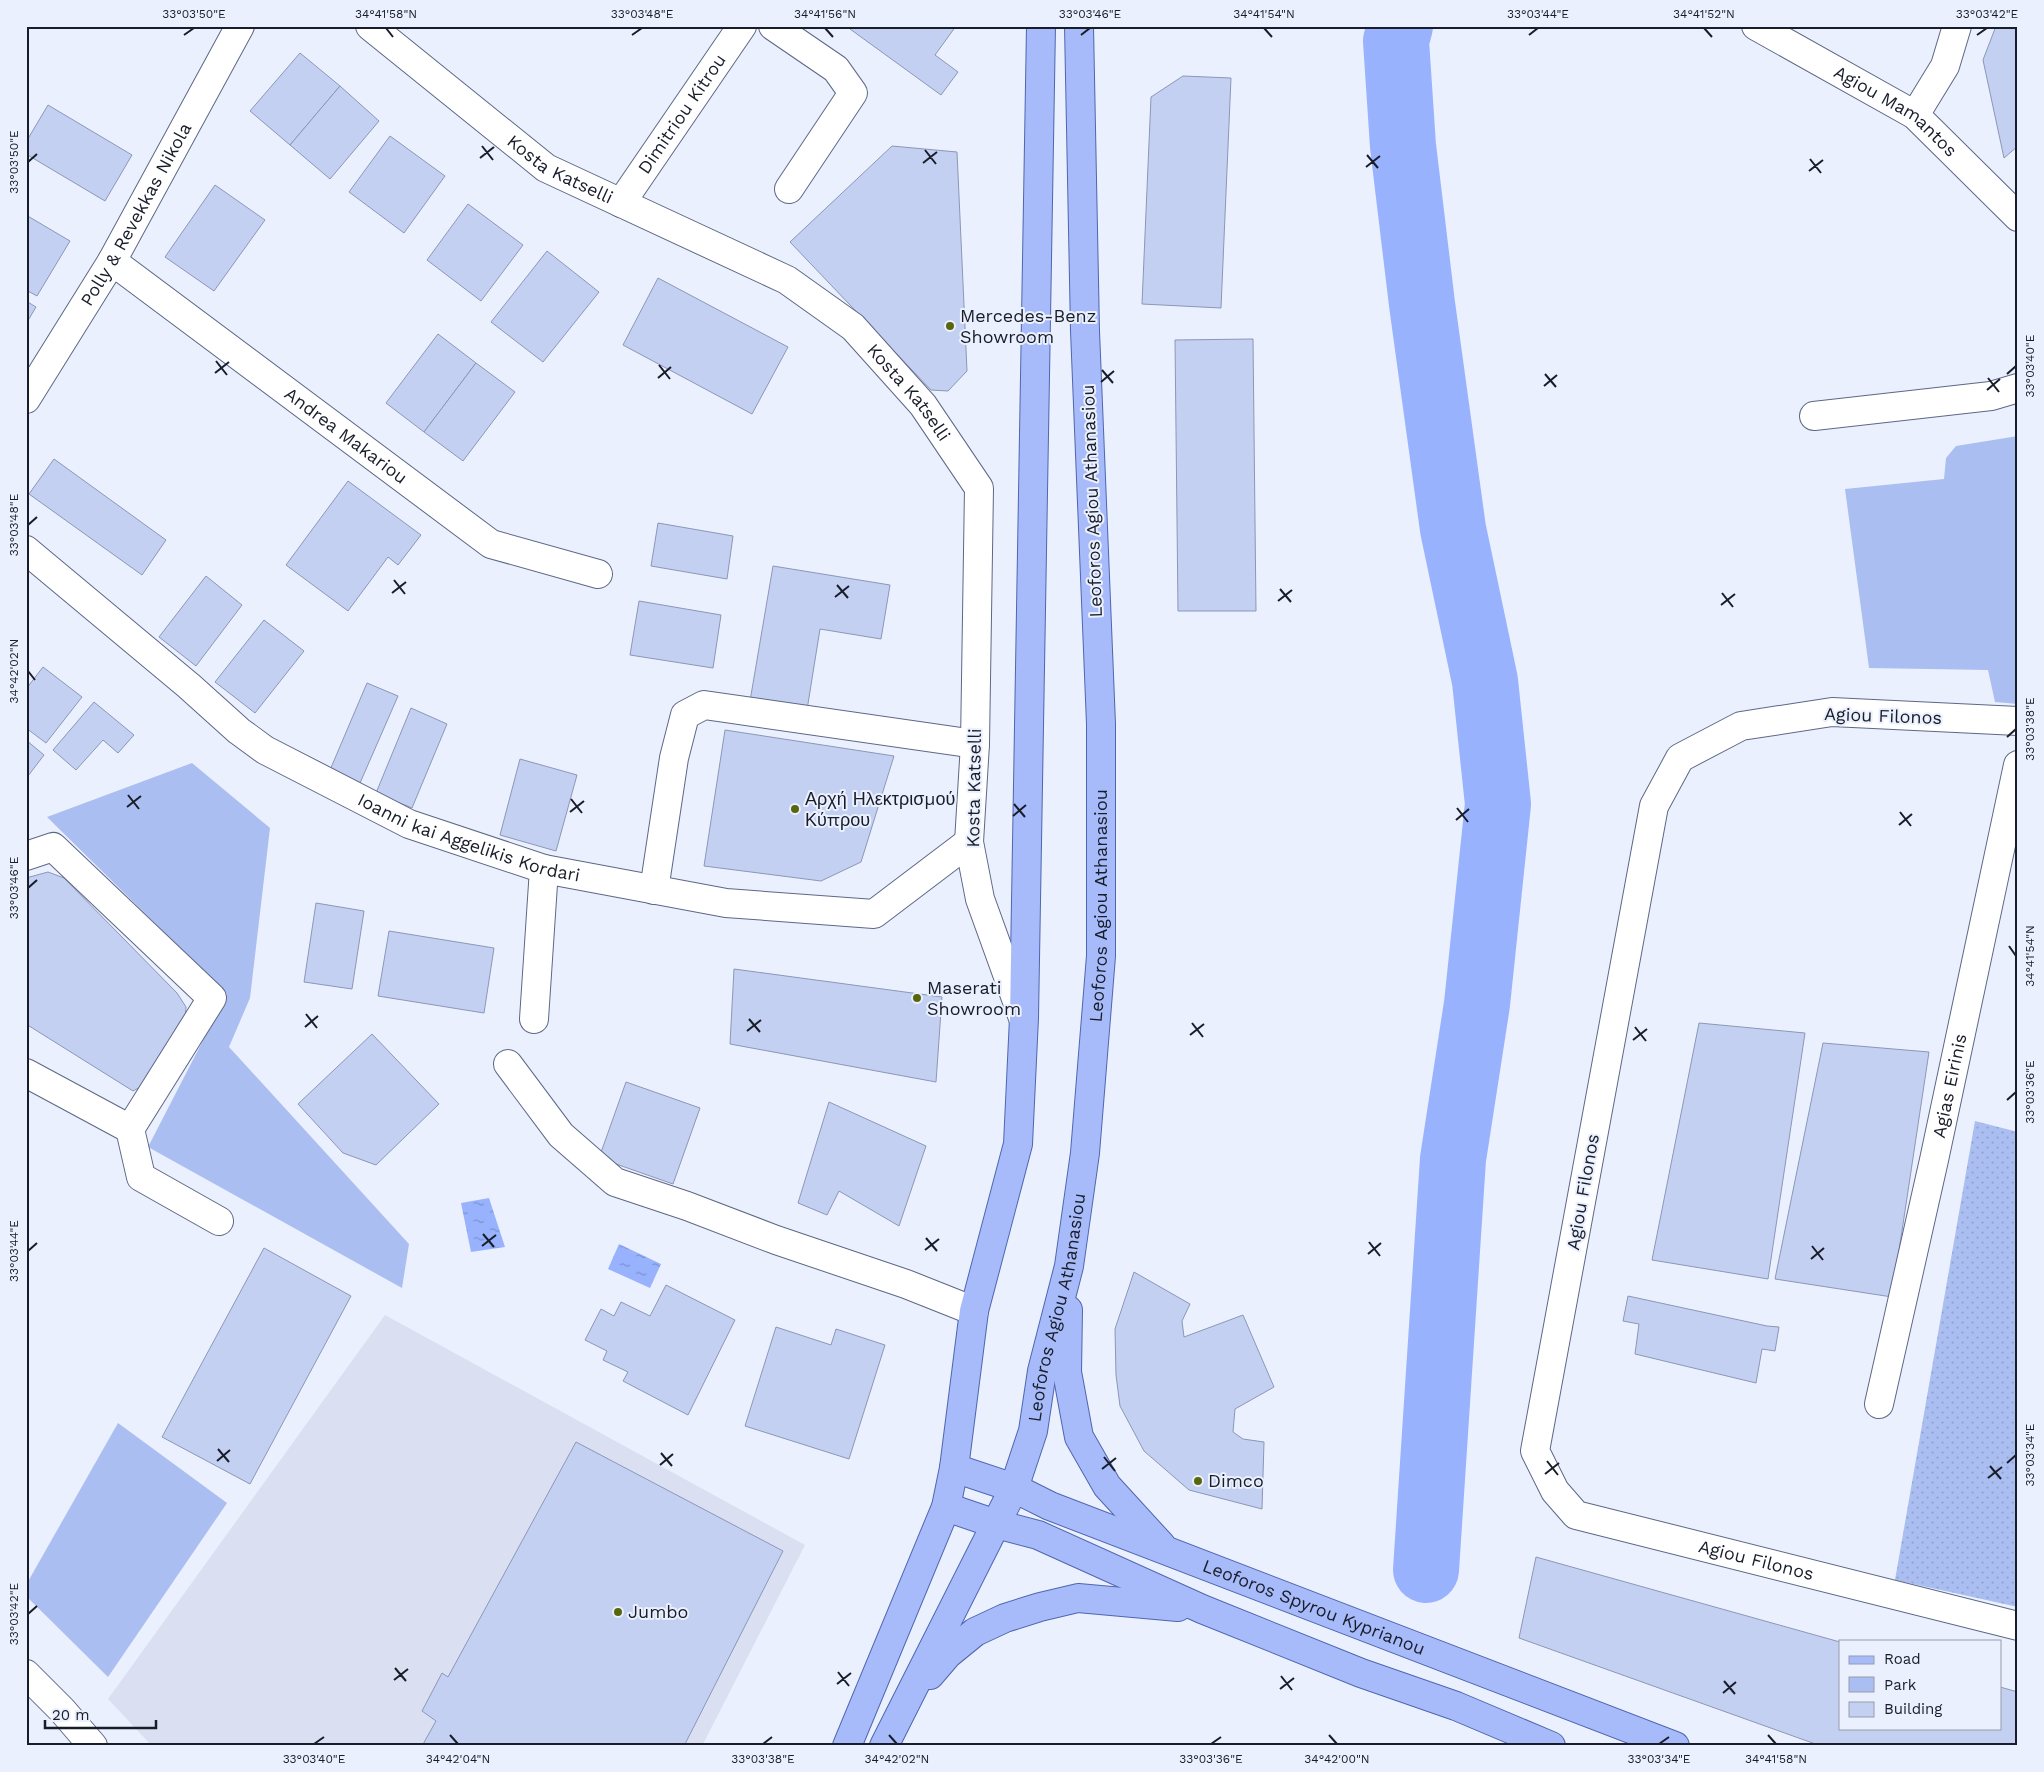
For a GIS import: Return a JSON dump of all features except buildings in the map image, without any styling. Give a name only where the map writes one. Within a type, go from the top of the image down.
[{"type":"main road","points":[[847,1746],[946,1507],[954,1468],[974,1311],[1018,1144],[1024,1018],[1042,26]]},
{"type":"main road","name":"Leoforos Agiou Athanasiou","points":[[884,1746],[1014,1488],[1033,1431],[1042,1371],[1069,1266],[1084,1153],[1101,956],[1101,724],[1085,330],[1080,26]]},
{"type":"main road","points":[[1069,1266],[1067,1372],[1079,1437],[1107,1486],[1164,1549]]},
{"type":"main road","name":"Leoforos Spyrou Kyprianou","points":[[954,1468],[1014,1488],[1050,1506],[1675,1746]]},
{"type":"main road","points":[[946,1507],[996,1524],[1038,1535],[1202,1609],[1361,1673],[1456,1706],[1551,1746]]},
{"type":"main road","points":[[905,1705],[948,1654],[975,1632],[1012,1616],[1078,1598],[1202,1609]]},
{"type":"street","name":"Polly & Revekkas Nikola","points":[[26,399],[112,261],[240,26]]},
{"type":"street","name":"Kosta Katselli","points":[[370,26],[546,168],[645,216],[787,280],[853,327],[923,405],[979,488],[975,744],[969,842],[980,899],[1024,1018]]},
{"type":"street","name":"Dimitriou Kitrou","points":[[621,203],[742,26]]},
{"type":"street","points":[[773,26],[836,69],[853,93],[789,189]]},
{"type":"street","name":"Agiou Mamantos","points":[[1756,26],[1915,115],[2018,217]]},
{"type":"street","points":[[1915,115],[1944,66],[1958,26]]},
{"type":"street","name":"Andrea Makariou","points":[[112,261],[491,544],[598,574]]},
{"type":"street","points":[[1814,416],[1991,396],[2018,388]]},
{"type":"street","name":"Ioanni kai Aggelikis Kordari","points":[[26,550],[189,686],[239,732],[266,750],[409,824],[544,869],[726,903],[874,914],[969,842]]},
{"type":"street","points":[[654,890],[674,758],[685,715],[704,705],[975,744]]},
{"type":"street","name":"Agiou Filonos","points":[[2018,721],[1832,712],[1741,726],[1680,758],[1654,806],[1536,1451],[1555,1491],[1576,1515],[2018,1626]]},
{"type":"street","name":"Agias Eirinis","points":[[1878,1404],[1934,1160],[2018,765]]},
{"type":"street","points":[[26,856],[53,847],[212,998],[130,1129],[142,1177],[219,1221]]},
{"type":"street","points":[[534,1019],[544,869]]},
{"type":"street","points":[[508,1064],[561,1135],[614,1182],[906,1284],[974,1311]]},
{"type":"street","points":[[26,1073],[130,1129]]},
{"type":"street","points":[[26,1674],[62,1710],[93,1746]]},
{"type":"shaded area","points":[[385,1315],[805,1545],[702,1746],[152,1746],[108,1699]]},
{"type":"green space","points":[[2018,436],[2018,704],[1995,702],[1988,670],[1869,668],[1845,489],[1944,479],[1946,458],[1956,446]]},
{"type":"green space","points":[[192,763],[270,828],[250,998],[229,1047],[409,1244],[402,1288],[148,1147],[227,994],[47,817]]},
{"type":"green space","points":[[1975,1121],[2018,1132],[2018,1607],[1895,1580]]},
{"type":"green space","points":[[118,1423],[227,1503],[108,1677],[26,1596],[26,1585]]},
{"type":"water","points":[[489,1198],[505,1247],[471,1252],[461,1203]]},
{"type":"water","points":[[619,1244],[661,1264],[650,1288],[608,1269]]},
{"type":"waterway","points":[[1400,26],[1396,41],[1403,146],[1422,304],[1453,529],[1485,681],[1498,804],[1477,1004],[1453,1159],[1426,1570]]},
{"type":"place","name":"Mercedes-Benz Showroom","points":[[950,326]]},
{"type":"place","name":"Αρχή Ηλεκτρισμού Κύπρου","points":[[795,809]]},
{"type":"place","name":"Maserati Showroom","points":[[917,998]]},
{"type":"place","name":"Dimco","points":[[1198,1481]]},
{"type":"place","name":"Jumbo","points":[[618,1612]]}]
